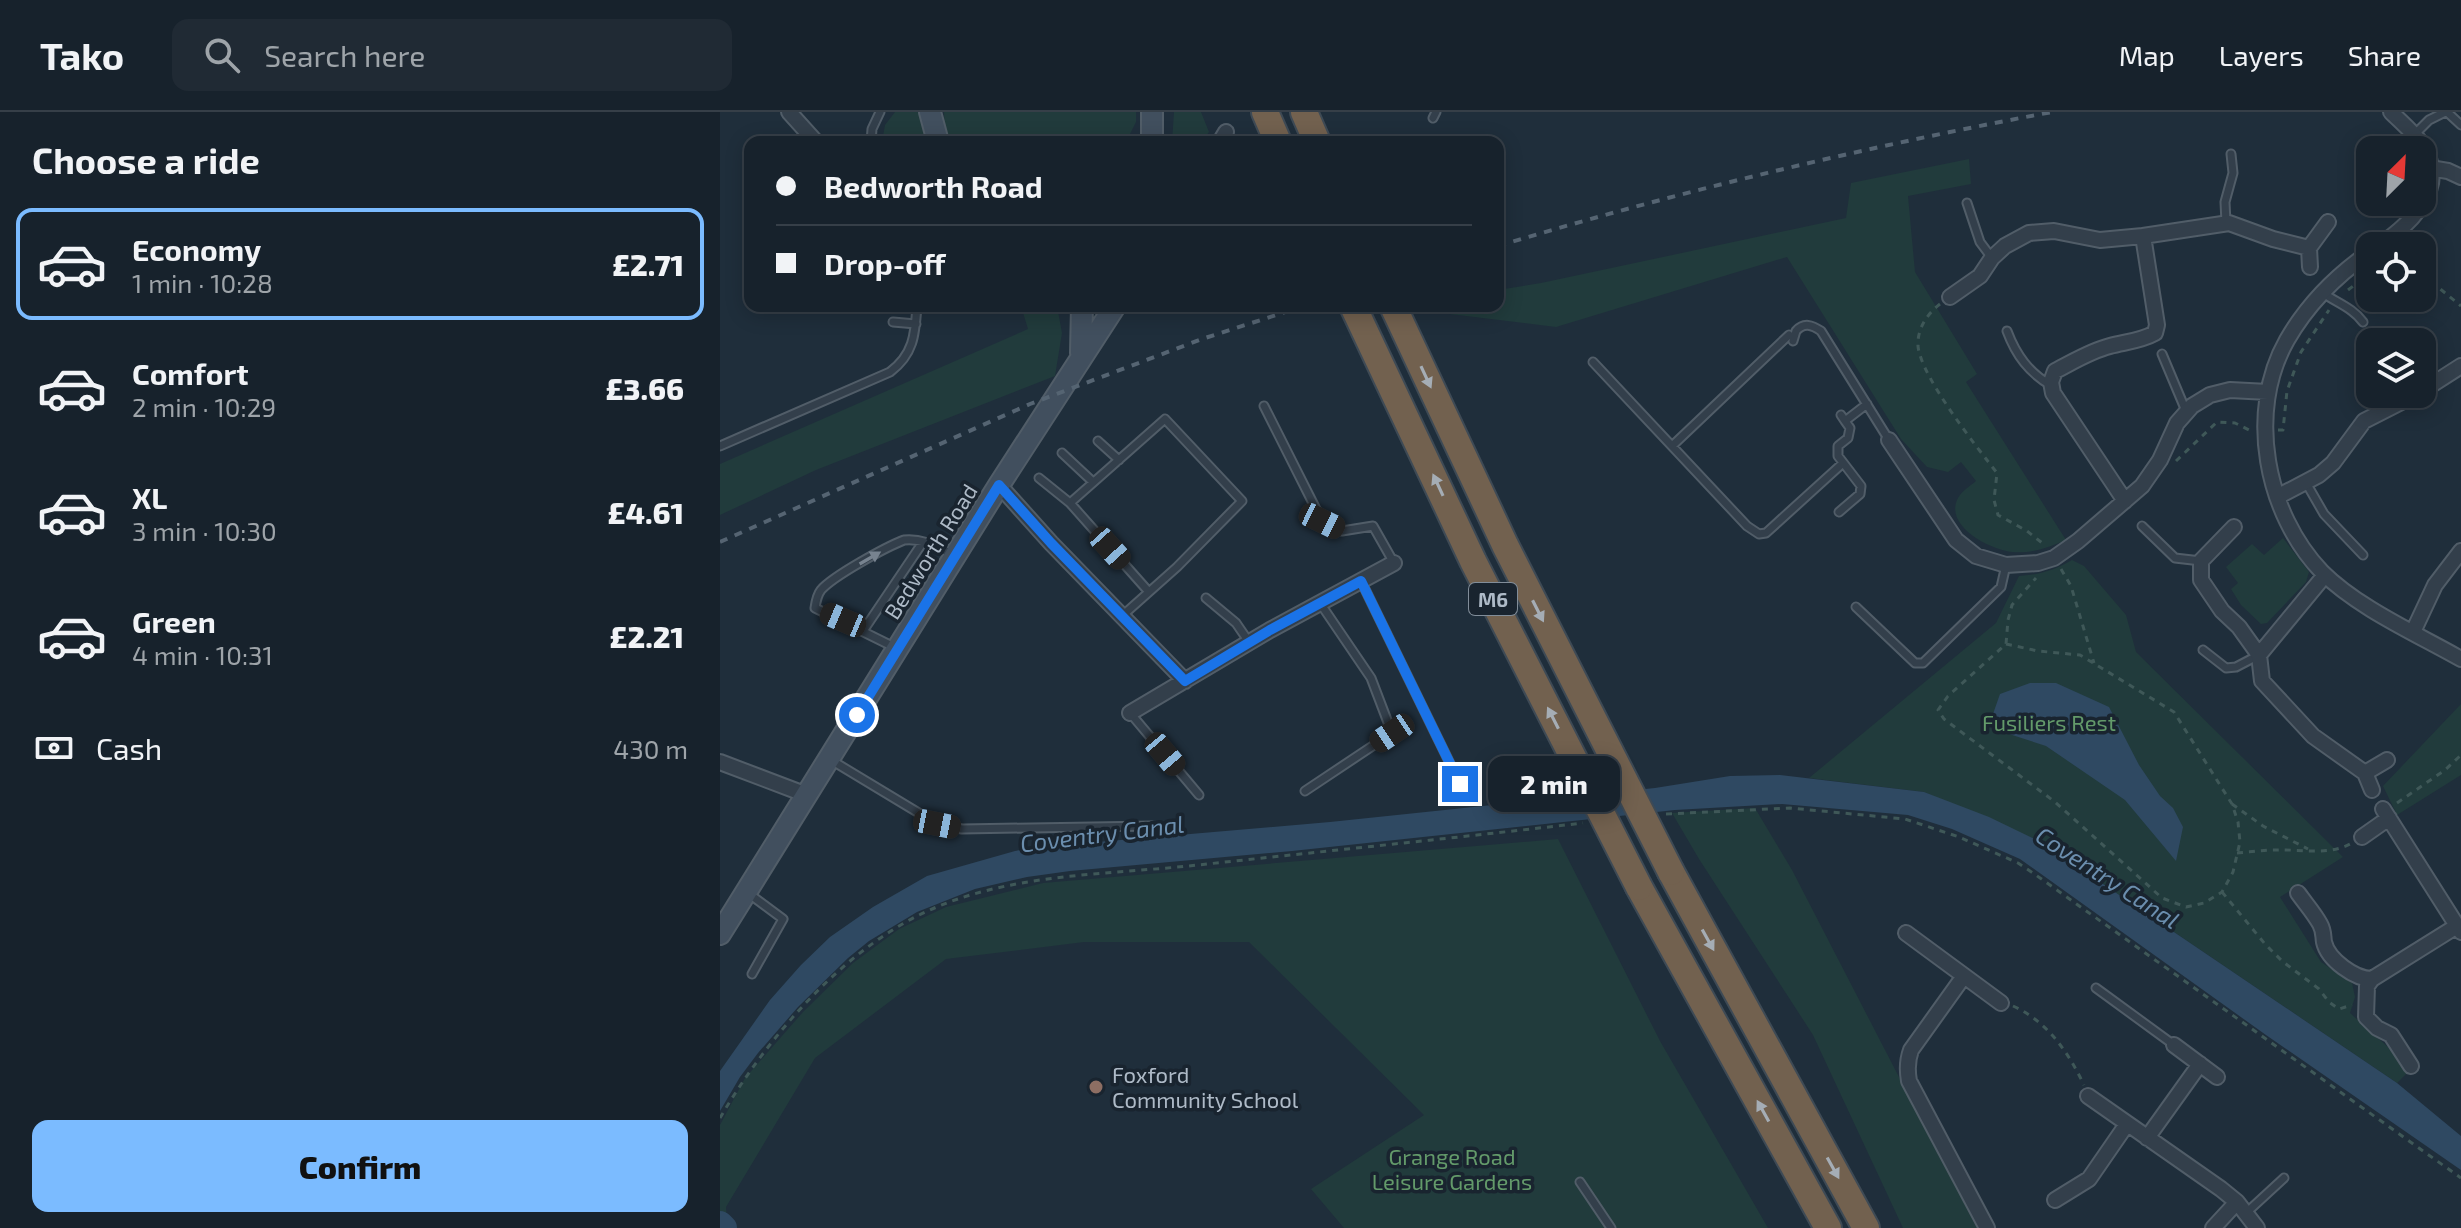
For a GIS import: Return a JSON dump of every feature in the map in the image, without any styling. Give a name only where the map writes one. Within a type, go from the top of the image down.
[{"type":"highway","points":[[1265,112],[1275,136]]},
{"type":"highway","points":[[1304,112],[1314,136]]},
{"type":"highway","name":"M6","points":[[1356,312],[1473,561],[1639,887],[1828,1228]]},
{"type":"highway","name":"M6","points":[[1396,312],[1505,545],[1671,872],[1866,1228]]},
{"type":"main road","points":[[930,112],[936,136]]},
{"type":"main road","points":[[1145,136],[1152,115]]},
{"type":"main road","points":[[1152,115],[1152,136]]},
{"type":"main road","points":[[1081,356],[1082,312]]},
{"type":"main road","name":"Bedworth Road","points":[[720,934],[999,485],[1111,312]]},
{"type":"street","points":[[789,112],[811,136]]},
{"type":"street","points":[[2391,112],[2414,135]]},
{"type":"street","points":[[2436,169],[2461,177]]},
{"type":"street","points":[[2399,232],[2415,216]]},
{"type":"street","points":[[2310,267],[2309,248],[2328,222]]},
{"type":"street","points":[[1950,297],[1980,276],[2005,246],[2029,233],[2054,231],[2100,240],[2226,223],[2309,248]]},
{"type":"street","points":[[2125,501],[2053,393],[2052,386],[2055,371],[2088,354],[2155,333],[2157,325],[2143,236]]},
{"type":"street","points":[[2356,262],[2323,293],[2286,342],[2268,392],[2266,430],[2269,465],[2277,497],[2287,522],[2325,575],[2372,609],[2461,659]]},
{"type":"street","points":[[2436,381],[2461,366]]},
{"type":"street","points":[[1889,440],[1956,540],[1976,556],[2006,565],[2038,563],[2054,558],[2078,541],[2142,486],[2160,460],[2177,423],[2210,395],[2230,390],[2268,392]]},
{"type":"street","points":[[2277,497],[2319,475],[2333,463],[2364,421],[2388,408]]},
{"type":"street","points":[[999,485],[1185,681]]},
{"type":"street","points":[[2234,527],[2201,561],[2201,580],[2259,655],[2262,681],[2313,736],[2365,773],[2372,790]]},
{"type":"street","points":[[2413,632],[2435,585],[2461,551]]},
{"type":"street","points":[[1130,713],[1249,642],[1394,563]]},
{"type":"street","points":[[2259,655],[2325,575]]},
{"type":"street","points":[[2365,773],[2387,760]]},
{"type":"street","points":[[720,762],[807,795]]},
{"type":"street","points":[[2362,837],[2386,814],[2459,929],[2372,979],[2367,986],[2366,1017],[2377,1028],[2391,1035],[2411,1066]]},
{"type":"street","points":[[2298,893],[2322,926],[2324,944],[2332,955],[2357,977],[2372,979]]},
{"type":"street","points":[[1906,933],[2001,1003]]},
{"type":"street","points":[[1964,976],[1911,1050],[1907,1073],[1987,1228]]},
{"type":"street","points":[[2174,1045],[2217,1077]]},
{"type":"street","points":[[2147,1138],[2200,1064]]},
{"type":"street","points":[[2088,1096],[2241,1208],[2257,1228]]},
{"type":"street","points":[[2055,1200],[2089,1179],[2127,1124]]},
{"type":"street","points":[[2213,1228],[2241,1208]]},
{"type":"lane","points":[[871,136],[880,112]]},
{"type":"lane","points":[[2414,135],[2429,120],[2446,112],[2461,125]]},
{"type":"lane","points":[[2226,223],[2225,202],[2233,173],[2231,154]]},
{"type":"lane","points":[[1967,203],[1980,242],[1992,258]]},
{"type":"lane","points":[[2323,293],[2355,311],[2363,322]]},
{"type":"lane","points":[[720,446],[890,372],[902,363],[911,350],[917,312]]},
{"type":"lane","points":[[893,322],[916,324]]},
{"type":"lane","points":[[1672,446],[1804,325],[1821,331],[1889,440]]},
{"type":"lane","points":[[2007,331],[2013,348],[2030,371],[2052,386]]},
{"type":"lane","points":[[2162,354],[2187,413]]},
{"type":"lane","points":[[1593,362],[1747,526],[1759,534],[1766,533],[1843,463]]},
{"type":"lane","points":[[1839,512],[1860,494],[1861,486],[1838,456],[1838,446],[1848,438],[1850,428],[1843,418],[1867,404]]},
{"type":"lane","points":[[1264,406],[1322,521],[1342,531],[1373,526],[1394,563]]},
{"type":"lane","points":[[1070,503],[1165,419],[1242,501],[1177,567],[1122,616]]},
{"type":"lane","points":[[1098,441],[1119,460]]},
{"type":"lane","points":[[1062,453],[1093,482]]},
{"type":"lane","points":[[1039,478],[1070,503],[1149,592]]},
{"type":"lane","points":[[2305,481],[2324,514],[2363,555]]},
{"type":"lane","points":[[2142,526],[2175,558],[2201,561]]},
{"type":"lane","points":[[898,649],[815,608],[821,590],[896,543],[914,539],[955,556]]},
{"type":"lane","points":[[863,631],[923,542]]},
{"type":"lane","points":[[1856,607],[1915,663],[1923,663],[2001,587],[2006,565]]},
{"type":"lane","points":[[1361,581],[1460,784]]},
{"type":"lane","points":[[1206,598],[1236,623],[1249,642]]},
{"type":"lane","points":[[1305,791],[1392,733],[1371,678],[1320,603]]},
{"type":"lane","points":[[2203,650],[2226,668],[2236,667],[2259,655]]},
{"type":"lane","points":[[1130,713],[1199,795]]},
{"type":"lane","points":[[829,759],[937,824],[962,829],[1152,826]]},
{"type":"lane","points":[[746,892],[783,919],[752,974]]},
{"type":"lane","points":[[2096,988],[2174,1045]]},
{"type":"lane","points":[[2241,1208],[2284,1178]]},
{"type":"lane","points":[[1580,1182],[1611,1228]]},
{"type":"path","points":[[2436,285],[2461,306]]},
{"type":"path","points":[[1950,297],[1931,310],[1922,324],[1918,346],[1927,375],[1997,473],[1994,500],[1998,515],[2043,542],[2071,586],[2094,664]]},
{"type":"path","points":[[2006,644],[2080,655],[2174,712],[2232,804],[2238,822],[2240,842],[2233,872],[2222,892],[2204,903],[2186,907],[2162,898],[2055,802],[1944,719],[1938,710],[1948,696],[2006,644],[2012,605],[2039,576],[2038,563]]},
{"type":"path","points":[[2386,814],[2461,755]]},
{"type":"path","points":[[2232,804],[2263,826],[2309,850]]},
{"type":"path","points":[[1657,815],[1790,808],[1889,817],[1929,826],[1990,850],[2033,873],[2461,1178]]},
{"type":"path","points":[[720,1118],[764,1051],[801,1008],[851,960],[899,926],[979,892],[1041,879],[1594,822]]},
{"type":"path","points":[[2237,853],[2328,850],[2345,847],[2362,837]]},
{"type":"path","points":[[2222,892],[2265,944],[2319,989],[2329,1002],[2339,1009],[2366,997]]},
{"type":"path","points":[[2001,1003],[2025,1012],[2053,1035],[2067,1053],[2088,1096]]},
{"type":"green space","points":[[895,112],[922,112],[927,136],[883,136],[885,125]]},
{"type":"green space","points":[[944,112],[1136,112],[1136,122],[1129,136],[945,136]]},
{"type":"green space","points":[[1174,112],[1201,112],[1209,132],[1206,136],[1172,136]]},
{"type":"green space","points":[[1969,159],[1971,184],[1908,196],[1915,272],[1977,374],[1966,382],[2066,540],[2026,552],[2003,550],[1982,541],[1963,527],[1955,508],[1958,498],[1976,481],[1961,462],[1948,472],[1927,467],[1901,439],[1787,257],[1556,327],[1433,312],[1504,312],[1504,289],[1846,218],[1851,183]]},
{"type":"green space","points":[[1023,312],[1058,312],[1062,333],[1055,376],[816,470],[720,515],[720,464],[1028,329]]},
{"type":"green space","points":[[2283,538],[2309,572],[2306,582],[2267,623],[2261,624],[2241,605],[2231,589],[2238,583],[2226,567],[2252,544],[2264,555]]},
{"type":"green space","name":"Fusiliers Rest","points":[[2072,560],[2084,566],[2126,615],[2136,652],[2343,857],[2280,897],[2321,962],[2352,983],[2355,997],[2350,1013],[2389,1048],[2408,1072],[2397,1083],[2041,842],[1924,792],[1809,778],[1996,623],[2019,576],[2047,571]]},
{"type":"green space","points":[[2461,704],[2461,775],[2397,815],[2383,786]]},
{"type":"green space","points":[[1755,808],[1792,870],[1977,1228],[1903,1228],[1813,1035],[1672,813]]},
{"type":"green space","name":"Grange Road Leisure Gardens","points":[[1558,839],[1660,1041],[1768,1228],[1344,1228],[1311,1189],[1424,1115],[1249,942],[1084,942],[946,959],[815,1058],[726,1207],[727,1223],[733,1228],[720,1228],[720,1125],[745,1078],[803,1012],[853,963],[899,929],[946,907],[1043,883]]},
{"type":"water","points":[[2030,683],[2056,683],[2109,707],[2139,765],[2160,796],[2173,808],[2183,827],[2176,861],[2125,800],[2046,746],[2009,734],[1998,725],[1993,714],[2000,694]]},
{"type":"water","points":[[1780,775],[1924,792],[1989,817],[2041,842],[2397,1083],[2461,1136],[2461,1170],[2020,859],[1952,829],[1908,815],[1782,804],[1675,810],[1070,871],[975,889],[917,912],[869,941],[848,958],[798,1007],[758,1053],[720,1111],[720,1071],[770,1000],[830,937],[873,907],[927,876],[1039,847],[1330,822],[1655,788],[1730,776]]},
{"type":"waterway","points":[[720,1224],[724,1228]]},
{"type":"railway","points":[[1504,244],[1773,172],[2052,112]]},
{"type":"railway","points":[[720,542],[1030,404],[1202,339],[1285,312]]},
{"type":"place","name":"Foxford Community School","points":[[1096,1087]]},
{"type":"route","points":[[857,715],[999,485],[1185,681],[1361,581],[1460,784]]},
{"type":"water label","name":"Coventry Canal","points":[[1102,833]]},
{"type":"water label","name":"Coventry Canal","points":[[2108,877]]}]
